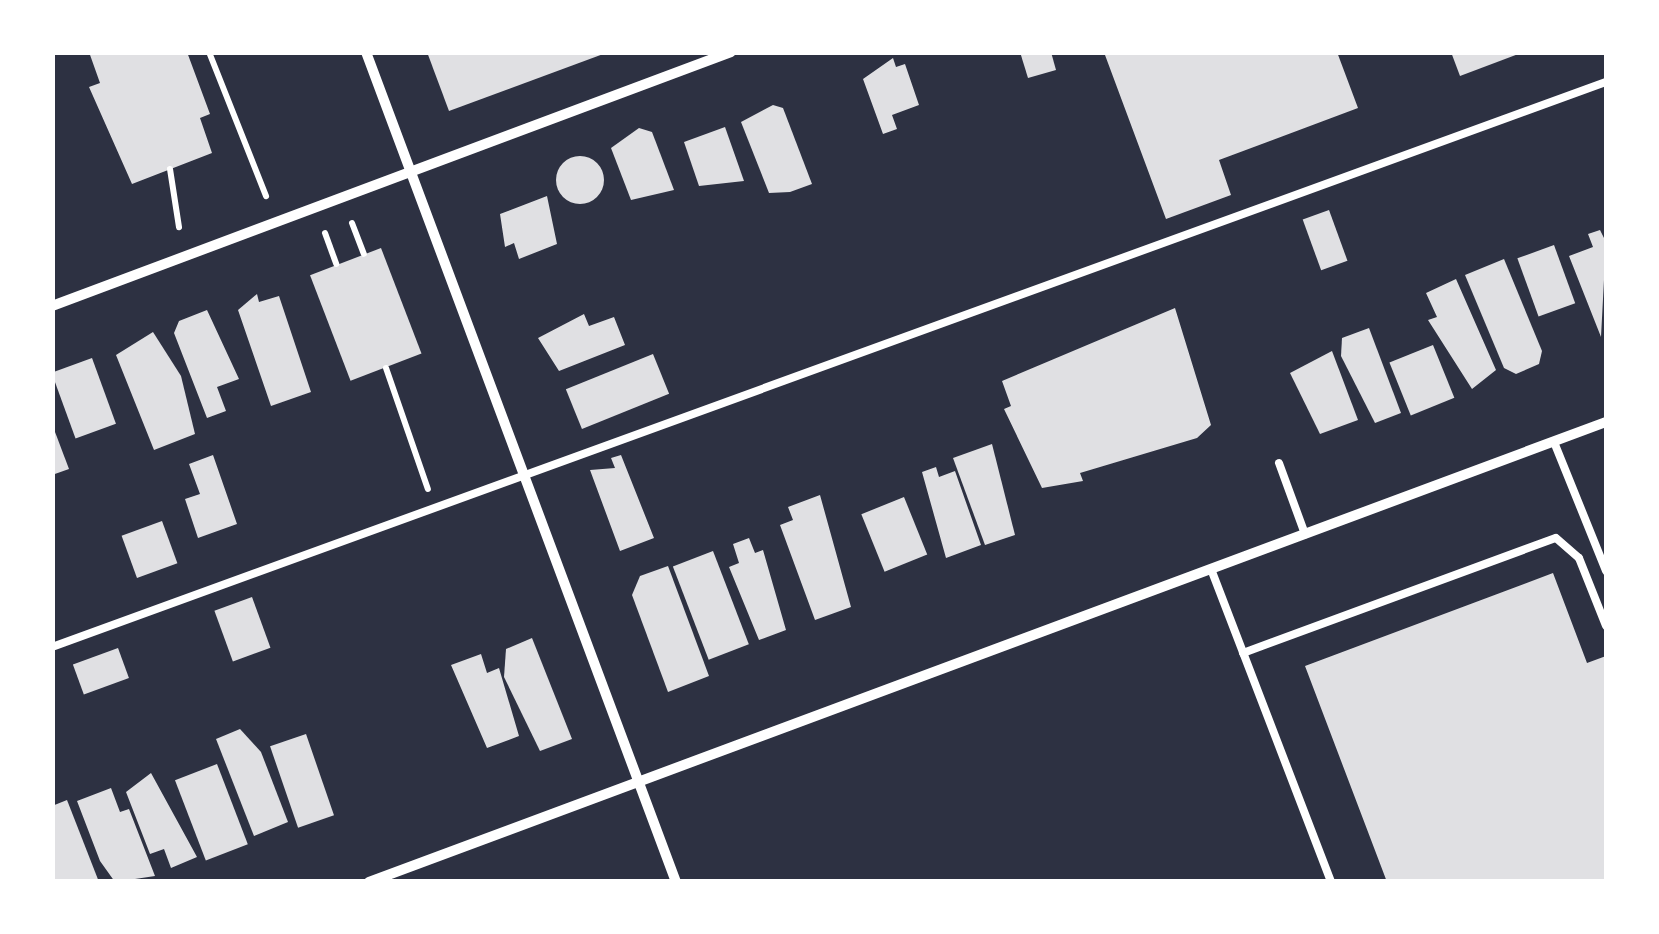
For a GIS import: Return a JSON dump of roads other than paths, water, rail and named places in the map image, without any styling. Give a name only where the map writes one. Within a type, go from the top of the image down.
[{"type":"street","points":[[366,52],[676,882]]},
{"type":"street","points":[[52,306],[731,52]]},
{"type":"street","points":[[369,882],[1606,422]]},
{"type":"lane","points":[[52,647],[1606,82]]},
{"type":"lane","points":[[1554,442],[1606,570]]},
{"type":"lane","points":[[1279,463],[1305,534]]},
{"type":"lane","points":[[1244,653],[1556,538],[1580,558],[1606,626]]},
{"type":"lane","points":[[1212,569],[1331,882]]}]
